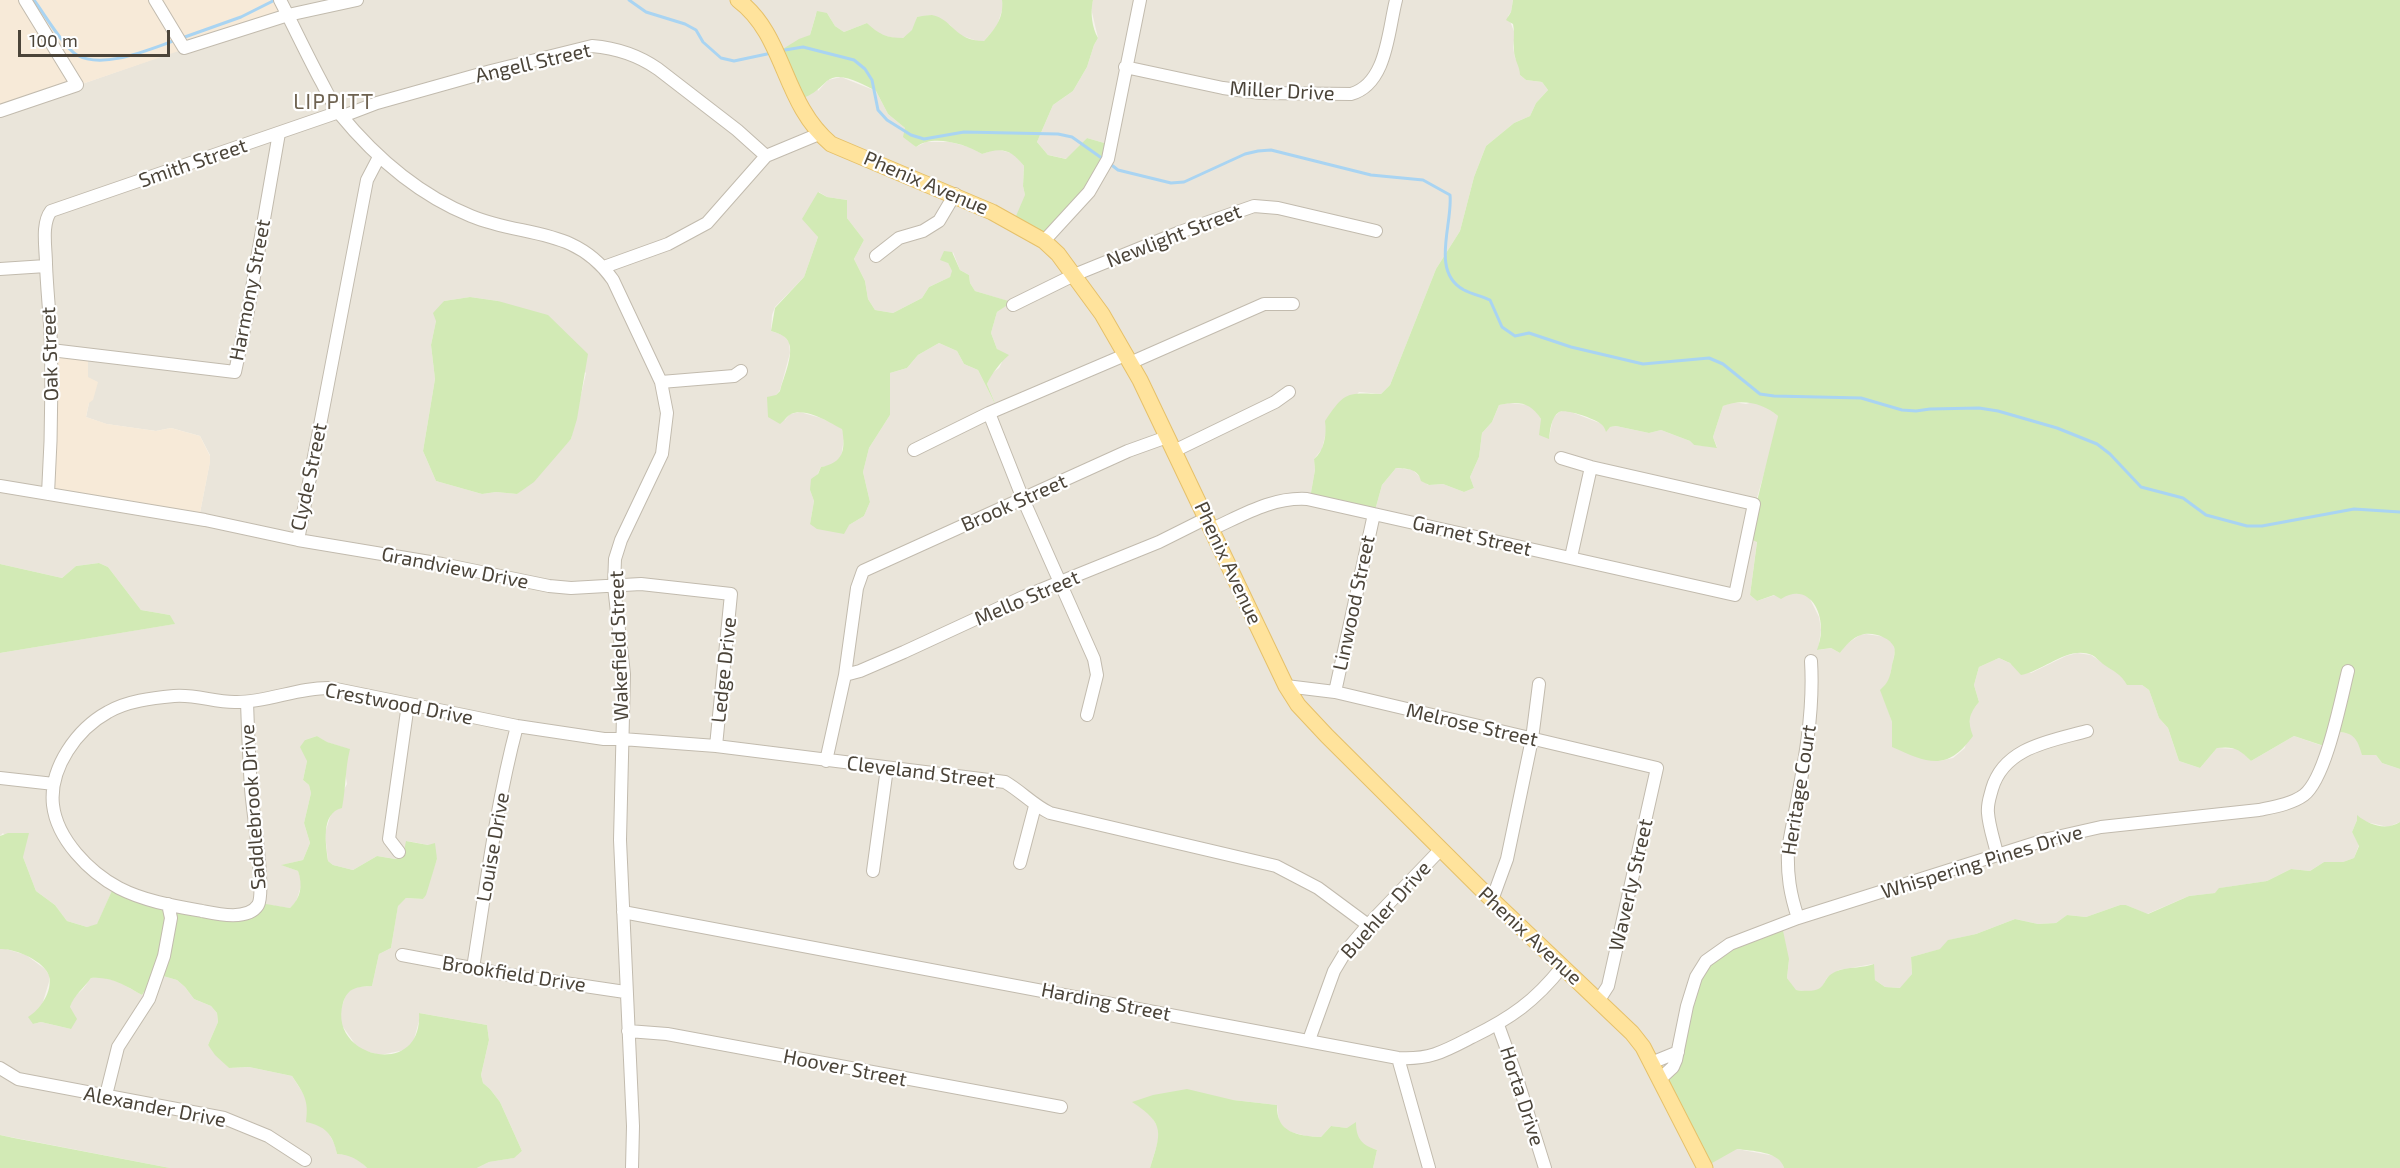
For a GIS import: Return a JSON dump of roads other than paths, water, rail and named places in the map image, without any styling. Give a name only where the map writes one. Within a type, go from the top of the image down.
[{"type":"main road","name":"Phenix Avenue","points":[[738,0],[751,9],[768,36],[798,103],[819,134],[831,144],[955,194],[1018,225],[1058,254],[1102,314],[1140,380],[1286,686],[1298,705],[1492,900],[1632,1033],[1660,1079],[1705,1168]]},
{"type":"street","points":[[0,111],[77,85],[25,0]]},
{"type":"street","points":[[155,0],[184,48],[288,15],[357,0]]},
{"type":"street","name":"Wakefield Street","points":[[280,0],[341,114],[379,157],[406,179],[459,210],[483,221],[572,243],[604,267],[613,280],[661,382],[668,413],[665,442],[657,466],[621,540],[615,559],[614,586],[622,648],[620,840],[633,1126],[632,1168]]},
{"type":"street","points":[[1044,242],[1089,192],[1104,166],[1114,131],[1140,0]]},
{"type":"street","name":"Miller Drive","points":[[1125,67],[1223,88],[1260,93],[1351,94],[1363,90],[1375,78],[1395,0]]},
{"type":"street","name":"Angell Street","points":[[341,114],[491,71],[582,48],[606,47],[645,60],[728,123],[766,156]]},
{"type":"street","name":"Smith Street","points":[[48,215],[51,211],[341,114]]},
{"type":"street","name":"Harmony Street","points":[[51,350],[235,372],[279,133]]},
{"type":"street","points":[[604,267],[668,244],[707,223],[766,156],[819,134]]},
{"type":"street","name":"Clyde Street","points":[[0,486],[205,520],[298,540],[367,180],[379,157]]},
{"type":"street","points":[[876,256],[899,238],[923,231],[939,220],[955,194]]},
{"type":"street","name":"Newlight Street","points":[[1013,304],[1074,275],[1180,232],[1254,206],[1278,208],[1376,231]]},
{"type":"street","name":"Oak Street","points":[[48,215],[46,266],[51,350],[51,452],[48,494]]},
{"type":"street","points":[[0,269],[46,266]]},
{"type":"street","points":[[914,450],[989,413],[1264,304],[1293,304]]},
{"type":"street","points":[[661,382],[734,376],[741,371]]},
{"type":"street","points":[[1174,451],[1275,402],[1289,392]]},
{"type":"street","points":[[989,413],[1023,499],[1097,669],[1087,715]]},
{"type":"street","name":"Brook Street","points":[[845,675],[857,588],[863,571],[1128,451],[1167,437]]},
{"type":"street","points":[[1561,458],[1591,467],[1571,557]]},
{"type":"street","name":"Garnet Street","points":[[1210,523],[1285,498],[1307,499],[1735,595],[1754,504],[1591,467]]},
{"type":"street","name":"Linwood Street","points":[[1335,692],[1374,514]]},
{"type":"street","name":"Mello Street","points":[[845,675],[860,671],[1023,597],[1210,523]]},
{"type":"street","name":"Grandview Drive","points":[[298,540],[442,564],[549,586],[571,588],[641,584],[731,594]]},
{"type":"street","name":"Ledge Drive","points":[[716,746],[731,594]]},
{"type":"street","name":"Heritage Court","points":[[1798,918],[1788,884],[1788,849],[1811,711],[1813,688],[1811,661]]},
{"type":"street","name":"Whispering Pines Drive","points":[[1660,1079],[1673,1067],[1690,993],[1706,961],[1730,944],[1798,918],[2048,839],[2101,827],[2259,810],[2304,795],[2316,778],[2334,730],[2348,671]]},
{"type":"street","points":[[826,761],[845,675]]},
{"type":"street","points":[[1492,900],[1507,859],[1532,739],[1539,684]]},
{"type":"street","name":"Melrose Street","points":[[1286,686],[1335,692],[1657,768]]},
{"type":"street","name":"Crestwood Drive","points":[[253,910],[246,913],[220,914],[168,904],[141,897],[118,887],[92,869],[78,856],[66,839],[53,808],[54,784],[63,758],[72,743],[92,724],[115,709],[130,703],[182,695],[229,702],[247,702],[322,688],[517,726],[604,739],[622,738]]},
{"type":"street","name":"Saddlebrook Drive","points":[[247,702],[251,789],[260,871],[259,903],[253,910]]},
{"type":"street","points":[[399,852],[389,839],[408,704]]},
{"type":"street","name":"Louise Drive","points":[[473,968],[495,832],[517,726]]},
{"type":"street","points":[[1998,854],[1990,825],[1988,803],[1994,784],[2002,770],[2016,756],[2030,748],[2087,731]]},
{"type":"street","name":"Cleveland Street","points":[[622,738],[716,746],[1005,783],[1023,794],[1035,806],[1050,813],[1276,866],[1318,888],[1368,924]]},
{"type":"street","points":[[873,871],[887,768]]},
{"type":"street","name":"Waverly Street","points":[[1599,1000],[1608,986],[1657,768]]},
{"type":"street","points":[[0,778],[54,784]]},
{"type":"street","points":[[1020,863],[1035,806]]},
{"type":"street","name":"Buehler Drive","points":[[1309,1040],[1339,961],[1368,924],[1441,849]]},
{"type":"street","points":[[106,1095],[118,1047],[130,1024],[149,999],[164,956],[171,918],[168,904]]},
{"type":"street","name":"Harding Street","points":[[623,912],[1398,1058],[1431,1057],[1498,1025],[1526,1006],[1562,967]]},
{"type":"street","name":"Brookfield Drive","points":[[402,955],[626,992]]},
{"type":"street","name":"Horta Drive","points":[[1498,1025],[1545,1168]]},
{"type":"street","name":"Hoover Street","points":[[628,1031],[667,1034],[1062,1107]]},
{"type":"street","points":[[1651,1063],[1678,1052]]},
{"type":"street","points":[[1398,1058],[1429,1168]]},
{"type":"street","name":"Alexander Drive","points":[[0,1068],[18,1080],[224,1118],[268,1136],[305,1160]]},
{"type":"waterway","points":[[34,0],[66,46],[77,55],[88,59],[113,59],[140,53],[176,40]]},
{"type":"waterway","points":[[182,38],[241,17],[275,0]]},
{"type":"waterway","points":[[629,0],[646,12],[685,24],[696,30],[703,42],[721,58],[734,61],[767,54]]},
{"type":"waterway","points":[[785,50],[803,47],[854,60],[865,69],[872,80],[878,110],[887,120],[911,135],[924,139],[964,132],[1058,134],[1072,137],[1103,159]]},
{"type":"waterway","points":[[1109,163],[1118,170],[1171,183],[1184,182],[1245,154],[1271,150],[1371,175],[1423,180],[1450,195],[1445,247],[1448,272],[1454,282],[1464,290],[1490,300],[1502,327],[1515,336],[1529,333],[1571,347],[1643,364],[1709,358],[1723,364],[1760,394],[1861,398],[1902,410],[1979,408],[1998,411],[2057,428],[2097,444],[2110,454],[2141,487],[2183,498],[2206,515],[2247,526],[2262,526],[2354,509],[2400,512]]},
{"type":"district","name":"LIPPITT","points":[[334,102]]}]
